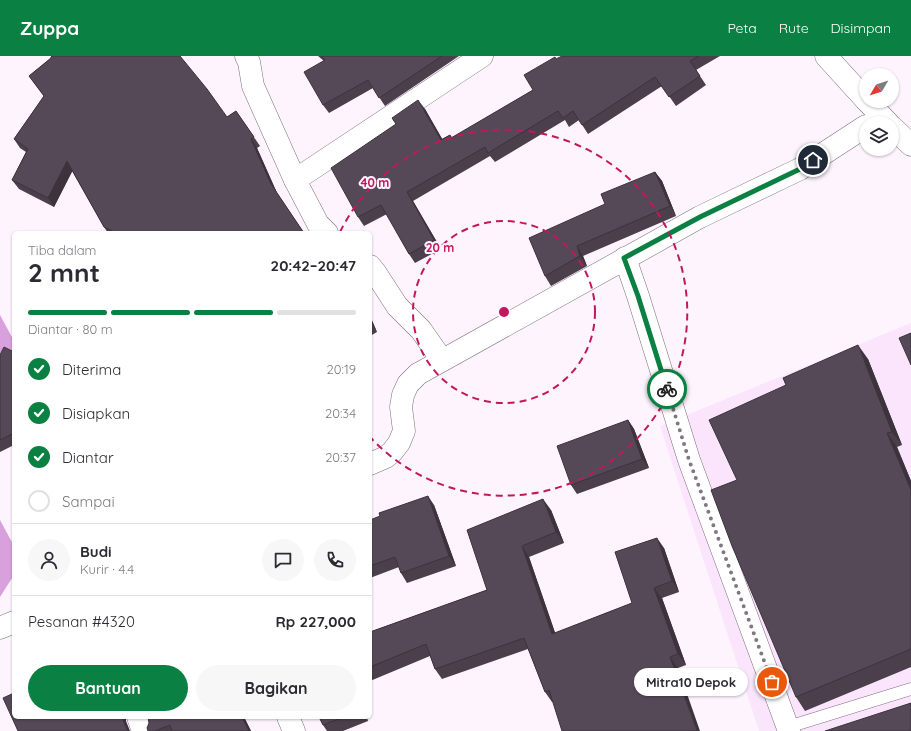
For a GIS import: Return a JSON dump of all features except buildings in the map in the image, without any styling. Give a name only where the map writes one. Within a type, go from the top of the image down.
[{"type":"street","points":[[295,180],[482,56]]},
{"type":"street","points":[[826,56],[875,116]]},
{"type":"street","points":[[250,58],[253,86],[295,180],[318,224],[325,231]]},
{"type":"street","points":[[372,463],[386,457],[399,443],[404,431],[401,407],[403,395],[408,384],[418,374],[700,217],[800,169],[859,129]]},
{"type":"street","points":[[899,135],[911,145]]},
{"type":"street","points":[[624,258],[638,296],[689,460],[789,729]]},
{"type":"street","points":[[372,268],[397,306],[421,330],[442,360]]},
{"type":"street","points":[[0,628],[12,623]]},
{"type":"street","points":[[139,719],[143,731]]},
{"type":"street","points":[[289,719],[294,731]]},
{"type":"lane","points":[[789,729],[911,689]]},
{"type":"shaded area","points":[[0,315],[12,337],[12,353],[0,362]]},
{"type":"shaded area","points":[[911,323],[911,731],[759,731],[660,426]]},
{"type":"shaded area","points":[[0,520],[12,542],[12,578],[0,597]]},
{"type":"way so far","points":[[667,389],[689,460],[772,682]]},
{"type":"place","name":"Mitra10 Depok","points":[[772,682]]},
{"type":"route","points":[[667,389],[638,296],[624,258],[700,217],[800,169],[813,160]]}]
